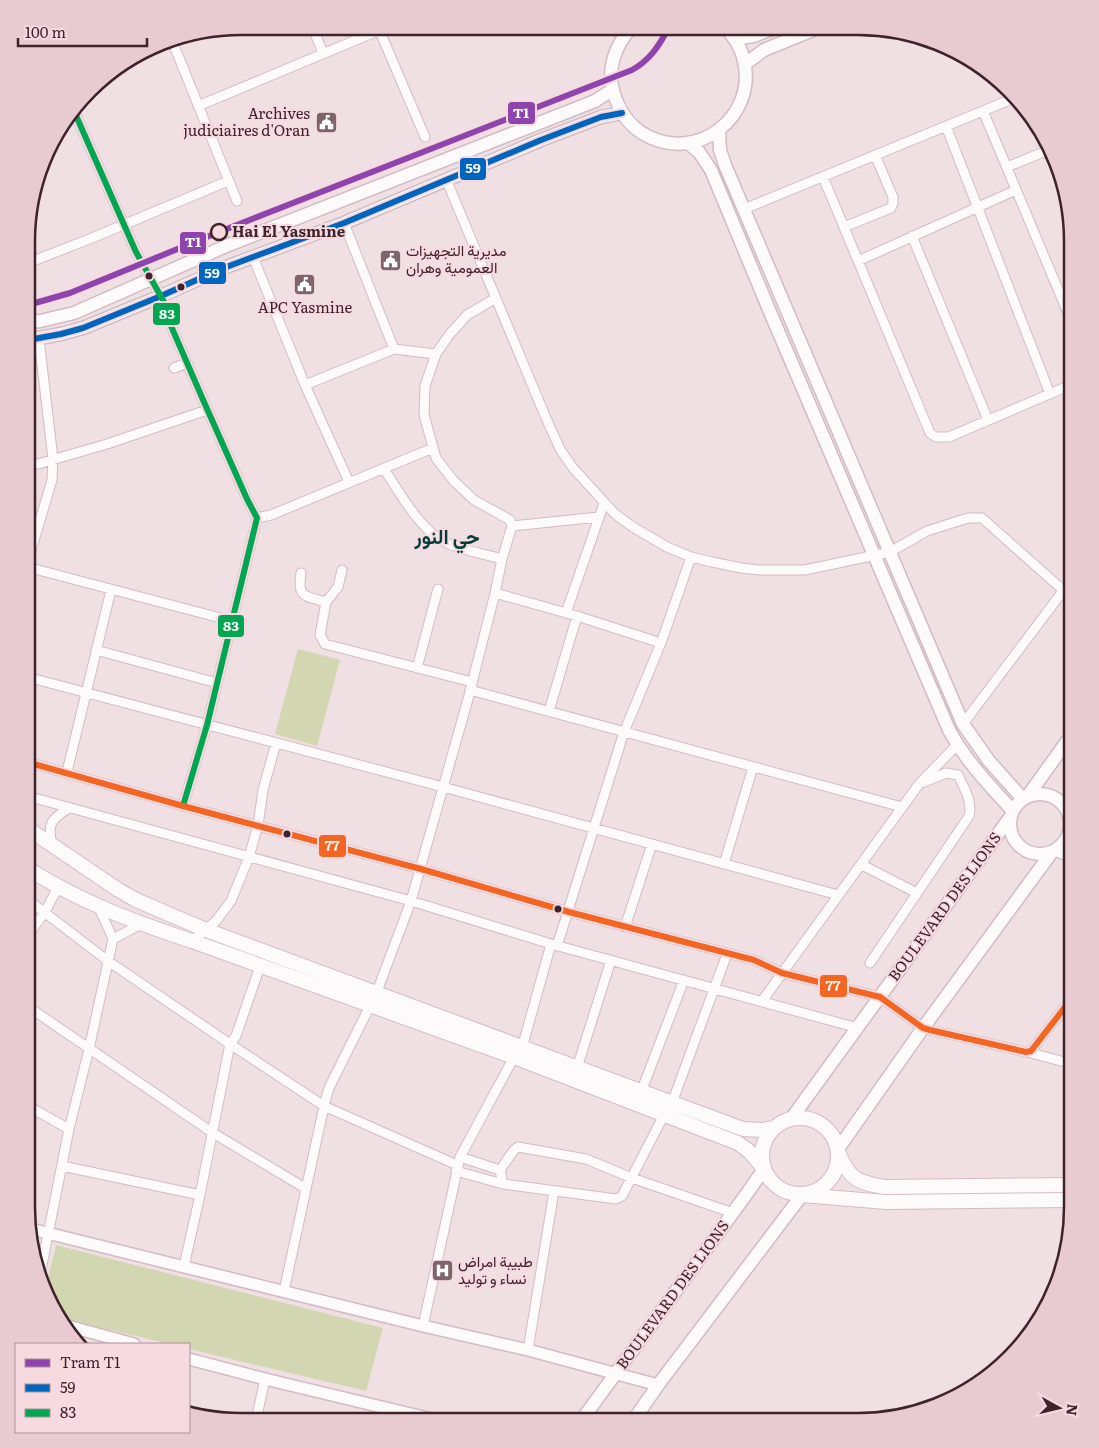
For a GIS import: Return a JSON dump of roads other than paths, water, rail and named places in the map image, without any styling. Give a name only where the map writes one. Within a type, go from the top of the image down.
[{"type":"main road","points":[[624,35],[615,53],[611,72],[612,90],[622,113],[636,129],[650,138],[666,143],[688,143],[704,139],[719,130],[732,117],[741,101],[746,83],[743,55],[732,35]]},
{"type":"main road","points":[[735,39],[755,35]]},
{"type":"main road","points":[[745,64],[764,50],[801,35]]},
{"type":"main road","points":[[35,321],[74,313],[245,239],[595,101],[612,90]]},
{"type":"main road","points":[[35,340],[83,328],[221,269],[344,223],[446,179],[601,117],[622,113]]},
{"type":"main road","points":[[719,130],[722,157],[963,724],[988,761],[1025,798]]},
{"type":"main road","points":[[688,143],[699,152],[711,170],[949,730],[957,744],[1012,814]]},
{"type":"main road","points":[[1064,744],[1012,814],[1011,833],[1020,847],[1035,854],[1054,851],[1064,854]]},
{"type":"main road","points":[[1025,798],[1045,794],[1056,798],[1064,807]]},
{"type":"main road","name":"BOULEVARD DES LIONS","points":[[791,1118],[1012,814]]},
{"type":"main road","points":[[35,834],[136,900],[373,1000],[668,1109],[738,1143],[750,1152],[764,1168]]},
{"type":"main road","points":[[639,1413],[802,1195],[811,1194],[826,1185],[836,1171],[838,1152],[924,1028],[1054,851],[1064,843]]},
{"type":"main road","points":[[35,873],[99,908],[141,924],[260,966],[373,1000]]},
{"type":"main road","points":[[518,1053],[577,1068],[641,1092],[668,1109],[743,1129],[763,1130],[774,1128]]},
{"type":"main road","points":[[1064,1185],[884,1187],[857,1180],[845,1169],[832,1134],[818,1122],[810,1119],[791,1118],[774,1128],[767,1136],[763,1147],[762,1158],[767,1176],[778,1188],[794,1194],[886,1202],[1064,1200]]},
{"type":"main road","name":"BOULEVARD DES LIONS","points":[[587,1413],[764,1168]]},
{"type":"street","points":[[316,35],[323,53]]},
{"type":"street","points":[[198,106],[363,35]]},
{"type":"street","points":[[382,35],[425,137]]},
{"type":"street","points":[[174,47],[236,201]]},
{"type":"street","points":[[744,209],[1009,100]]},
{"type":"street","points":[[983,111],[1064,304]]},
{"type":"street","points":[[77,117],[140,259],[161,296],[168,319],[207,410],[257,518],[207,724],[183,806]]},
{"type":"street","points":[[946,126],[1050,394]]},
{"type":"street","points":[[1007,167],[1044,152]]},
{"type":"street","points":[[844,227],[891,208],[893,197],[876,155]]},
{"type":"street","points":[[823,176],[930,432],[936,437],[949,437],[1064,388]]},
{"type":"street","points":[[446,179],[560,449],[573,468],[615,514],[650,538],[691,557],[741,568],[775,571],[805,570],[890,552],[927,531],[968,518],[982,518],[1063,591],[963,724]]},
{"type":"street","points":[[35,260],[228,181]]},
{"type":"street","points":[[858,260],[1016,190]]},
{"type":"street","points":[[344,223],[394,349]]},
{"type":"street","points":[[912,236],[988,420]]},
{"type":"street","points":[[253,257],[305,385],[349,482]]},
{"type":"street","points":[[284,1291],[329,1088],[373,1000],[411,901],[471,686],[512,526],[510,520],[505,516],[474,500],[453,480],[436,458],[424,416],[425,386],[436,354],[449,335],[467,315],[496,298]]},
{"type":"street","points":[[305,385],[394,349],[436,354]]},
{"type":"street","points":[[35,352],[53,459],[52,480],[35,541]]},
{"type":"street","points":[[174,368],[187,363]]},
{"type":"street","points":[[35,464],[107,444],[207,410]]},
{"type":"street","points":[[257,518],[271,515],[433,448]]},
{"type":"street","points":[[384,469],[407,504],[431,532],[448,544],[502,559]]},
{"type":"street","points":[[566,612],[604,502]]},
{"type":"street","points":[[512,526],[599,517]]},
{"type":"street","points":[[423,1326],[458,1164],[518,1053],[554,945],[569,912],[593,828],[624,732],[660,643],[691,557]]},
{"type":"street","points":[[35,568],[232,621]]},
{"type":"street","points":[[342,570],[338,587],[326,602],[320,635],[325,644],[417,668],[549,711],[902,807]]},
{"type":"street","points":[[301,573],[299,586],[301,592],[305,596],[326,602]]},
{"type":"street","points":[[417,668],[438,589]]},
{"type":"street","points":[[67,772],[111,590]]},
{"type":"street","points":[[495,593],[566,612],[660,643]]},
{"type":"street","points":[[549,711],[578,616]]},
{"type":"street","points":[[96,650],[217,684]]},
{"type":"street","points":[[35,679],[443,787],[838,895]]},
{"type":"street","points":[[192,941],[224,912],[231,901],[249,857],[258,825],[263,790],[276,743]]},
{"type":"street","points":[[762,1001],[919,784],[957,744]]},
{"type":"street","points":[[35,764],[183,806],[421,869],[569,912],[754,960],[782,973],[880,998],[924,1028],[1064,1062]]},
{"type":"street","points":[[724,864],[753,767]]},
{"type":"street","points":[[870,964],[969,816],[971,810],[971,804],[958,775],[946,773],[919,784]]},
{"type":"street","points":[[35,798],[411,901],[554,945],[858,1028]]},
{"type":"street","points":[[52,846],[49,832],[50,826],[58,815],[69,808]]},
{"type":"street","points":[[625,927],[652,844]]},
{"type":"street","points":[[862,864],[917,893]]},
{"type":"street","points":[[35,925],[45,912],[58,887]]},
{"type":"street","points":[[35,904],[108,961],[324,1106],[503,1184],[616,1198],[622,1196],[668,1109],[727,954]]},
{"type":"street","points":[[43,1262],[69,1129],[113,939],[99,908]]},
{"type":"street","points":[[113,939],[141,924]]},
{"type":"street","points":[[577,1068],[611,960]]},
{"type":"street","points":[[184,1266],[213,1134],[230,1044],[236,1036],[260,966]]},
{"type":"street","points":[[641,1092],[684,980]]},
{"type":"street","points":[[1026,1052],[1034,1048],[1064,1009]]},
{"type":"street","points":[[35,1012],[213,1134],[306,1188]]},
{"type":"street","points":[[35,1110],[69,1129]]},
{"type":"street","points":[[503,1184],[500,1170],[518,1147],[586,1159],[632,1178],[733,1213]]},
{"type":"street","points":[[458,1164],[500,1170]]},
{"type":"street","points":[[62,1166],[200,1195]]},
{"type":"street","points":[[528,1350],[554,1191]]},
{"type":"street","points":[[36,1230],[423,1326],[528,1350],[658,1385]]},
{"type":"street","points":[[76,1329],[130,1343]]},
{"type":"street","points":[[190,1359],[398,1413]]},
{"type":"street","points":[[258,1413],[265,1379]]},
{"type":"tram line","name":"T1","points":[[35,303],[70,293],[219,232],[632,70],[654,52],[665,35]]},
{"type":"place","name":"Archives judiciaires d'Oran","points":[[326,123]]},
{"type":"place","name":"Hai El Yasmine","points":[[219,232]]},
{"type":"place","name":"مديرية التجهيزات العمومية وهران","points":[[390,260]]},
{"type":"place","name":"APC Yasmine","points":[[305,285]]},
{"type":"place","name":"طبيبة امراض نساء و توليد","points":[[442,1271]]},
{"type":"district","name":"حي النور","points":[[447,537]]}]
